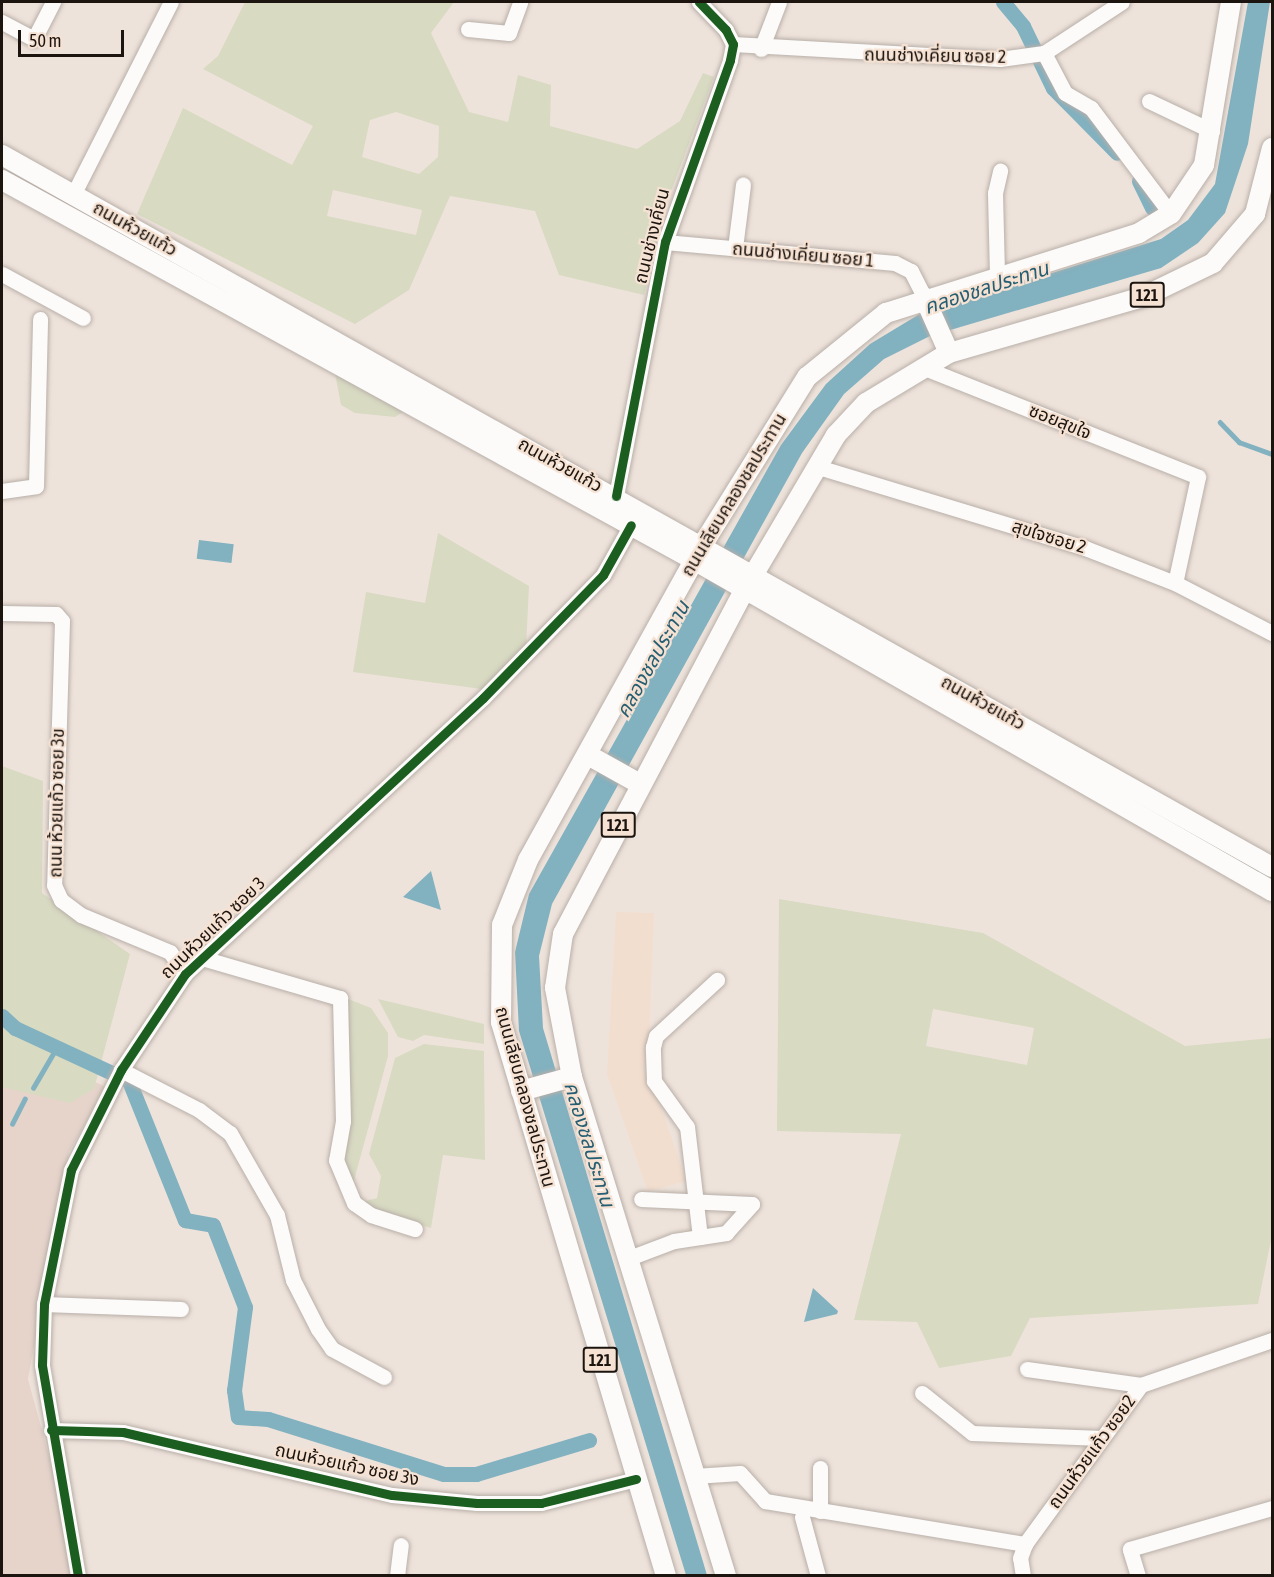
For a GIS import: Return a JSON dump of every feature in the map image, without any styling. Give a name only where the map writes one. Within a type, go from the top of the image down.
[{"type":"main road","name":"ถนนเลียบคลองชลประทาน","points":[[666,1575],[636,1479],[526,1090],[501,1022],[502,925],[528,860],[593,758],[699,552],[807,377],[858,331],[924,297],[1139,234],[1171,214],[1195,184],[1212,131],[1232,2]]},
{"type":"main road","name":"121","points":[[726,1575],[693,1476],[628,1258],[567,1078],[558,1018],[557,960],[577,902],[635,781],[815,466],[866,403],[949,352],[1185,280],[1213,262],[1237,237],[1268,193],[1272,148]]},
{"type":"main road","name":"ถนนห้วยแก้ว","points":[[2,155],[616,496],[699,552],[1272,891]]},
{"type":"main road","name":"ถนนห้วยแก้ว","points":[[2,180],[631,525],[699,552]]},
{"type":"main road","points":[[63,213],[73,195]]},
{"type":"main road","points":[[924,297],[949,352]]},
{"type":"main road","name":"ถนนห้วยแก้ว","points":[[749,581],[1272,867]]},
{"type":"main road","points":[[593,758],[635,781]]},
{"type":"main road","points":[[526,1090],[567,1078]]},
{"type":"street","points":[[2,22],[34,39],[53,2]]},
{"type":"street","points":[[73,195],[171,2]]},
{"type":"street","points":[[468,29],[509,33],[520,2]]},
{"type":"street","points":[[699,2],[733,45]]},
{"type":"street","points":[[761,50],[779,2]]},
{"type":"street","name":"ถนนช่างเคี่ยน ซอย 2","points":[[733,45],[761,50],[1000,59],[1038,54],[1122,2]]},
{"type":"street","name":"ถนนช่างเคี่ยน","points":[[616,496],[664,242],[733,45]]},
{"type":"street","points":[[1038,54],[1065,93],[1091,108],[1171,214]]},
{"type":"street","points":[[1149,101],[1212,131]]},
{"type":"street","points":[[997,275],[994,193],[1000,171]]},
{"type":"street","points":[[735,248],[743,185]]},
{"type":"street","name":"ถนนช่างเคี่ยน ซอย 1","points":[[664,242],[895,263],[911,271],[924,297]]},
{"type":"street","points":[[2,274],[83,318]]},
{"type":"street","points":[[2,491],[36,486],[40,319]]},
{"type":"street","name":"ซอยสุขใจ","points":[[922,367],[1198,477],[1175,583]]},
{"type":"street","name":"สุขใจซอย 2","points":[[815,466],[1085,548],[1175,583],[1272,633]]},
{"type":"street","name":"ถนนห้วยแก้ว ซอย 3","points":[[78,1575],[51,1430],[42,1365],[44,1304],[71,1170],[120,1070],[185,974],[483,698],[603,575],[631,525]]},
{"type":"street","name":"ถนน ห้วยแก้ว ซอย 3ข","points":[[2,613],[56,614],[62,621],[54,885],[61,900],[81,915],[170,952],[185,974]]},
{"type":"street","points":[[201,958],[340,998],[343,1121],[336,1160],[354,1203],[371,1215],[416,1229]]},
{"type":"street","points":[[700,1237],[687,1127],[654,1081],[653,1047],[656,1036],[717,980]]},
{"type":"street","points":[[120,1070],[199,1110],[230,1133],[277,1215],[293,1280],[318,1329],[332,1349],[384,1377]]},
{"type":"street","points":[[628,1258],[700,1237],[726,1233],[752,1204],[695,1199],[641,1199]]},
{"type":"street","points":[[44,1304],[181,1309]]},
{"type":"street","name":"ถนนห้วยแก้ว ซอย2","points":[[1025,1544],[1141,1385],[1272,1340]]},
{"type":"street","points":[[1027,1369],[1141,1385]]},
{"type":"street","points":[[922,1393],[972,1433],[1102,1438]]},
{"type":"street","name":"ถนนห้วยแก้ว ซอย 3ง","points":[[51,1430],[123,1432],[392,1496],[477,1503],[541,1503],[636,1479]]},
{"type":"street","points":[[819,1468],[820,1511]]},
{"type":"street","points":[[693,1476],[740,1473],[765,1501],[1025,1544],[1020,1558],[1023,1575]]},
{"type":"street","points":[[1138,1575],[1130,1549],[1272,1508]]},
{"type":"street","points":[[802,1517],[818,1575]]},
{"type":"street","points":[[396,1575],[401,1545]]},
{"type":"shaded area","points":[[616,912],[654,913],[648,1068],[686,1181],[648,1192],[607,1074]]},
{"type":"shaded area","points":[[2,1038],[106,1087],[69,1152],[28,1379],[57,1486],[72,1575],[2,1576]]},
{"type":"green space","points":[[245,2],[454,2],[431,33],[469,112],[508,122],[518,75],[551,85],[550,126],[637,149],[680,121],[703,73],[714,77],[667,202],[644,295],[559,275],[535,211],[450,196],[409,290],[355,324],[137,214],[183,108],[292,165],[313,126],[203,69],[218,56]],"holes":[[[396,112],[439,126],[438,157],[419,174],[362,157],[370,120]],[[333,190],[422,210],[416,235],[327,216]]]},
{"type":"green space","points":[[334,368],[408,409],[395,417],[355,413],[341,405]]},
{"type":"green space","points":[[438,533],[529,586],[526,647],[482,689],[353,672],[366,592],[425,603]]},
{"type":"green space","points":[[2,766],[43,781],[42,893],[130,954],[94,1089],[70,1103],[2,1087]]},
{"type":"green space","points":[[779,899],[983,933],[1185,1046],[1272,1038],[1272,1235],[1258,1304],[1030,1318],[1011,1356],[939,1368],[917,1322],[854,1320],[901,1134],[777,1131]],"holes":[[[933,1009],[1034,1028],[1027,1065],[926,1046]]]},
{"type":"green space","points":[[346,998],[371,1008],[388,1033],[388,1056],[353,1184],[339,1148],[351,1120]]},
{"type":"green space","points":[[378,999],[484,1024],[484,1044],[424,1035],[413,1041],[398,1037]]},
{"type":"green space","points":[[424,1044],[484,1051],[485,1160],[443,1155],[431,1228],[372,1211],[362,1202],[377,1198],[381,1176],[369,1154],[395,1058]]},
{"type":"water","points":[[1248,2],[1270,2],[1248,144],[1225,213],[1198,243],[1161,268],[930,336],[884,359],[844,394],[802,453],[552,904],[539,956],[543,1028],[707,1575],[686,1575],[519,1031],[515,952],[529,894],[781,445],[826,384],[870,344],[918,315],[1161,239],[1188,220],[1215,184]]},
{"type":"water","points":[[199,540],[234,544],[231,563],[197,559]]},
{"type":"water","points":[[431,871],[441,910],[403,897]]},
{"type":"water","points":[[813,1288],[838,1311],[837,1314],[804,1322]]},
{"type":"waterway","points":[[1003,2],[1023,26],[1053,88],[1117,153]]},
{"type":"waterway","points":[[1139,181],[1152,208]]},
{"type":"waterway","points":[[1220,422],[1239,442],[1272,454]]},
{"type":"waterway","points":[[2,1016],[15,1028],[129,1081],[185,1220],[213,1225],[245,1307],[234,1390],[238,1417],[268,1419],[444,1474],[476,1474],[589,1440]]},
{"type":"waterway","points":[[33,1088],[57,1047]]},
{"type":"waterway","points":[[12,1124],[25,1099]]},
{"type":"cycle path","points":[[616,496],[665,242],[730,60],[733,44],[726,30],[699,2]]},
{"type":"cycle path","points":[[78,1576],[42,1365],[44,1304],[71,1170],[121,1070],[185,974],[483,698],[603,575],[631,525]]},
{"type":"cycle path","points":[[51,1430],[123,1432],[392,1495],[477,1503],[541,1503],[636,1479]]},
{"type":"water label","name":"คลองชลประทาน","points":[[986,287]]},
{"type":"water label","name":"คลองชลประทาน","points":[[652,659]]},
{"type":"water label","name":"คลองชลประทาน","points":[[590,1144]]}]
